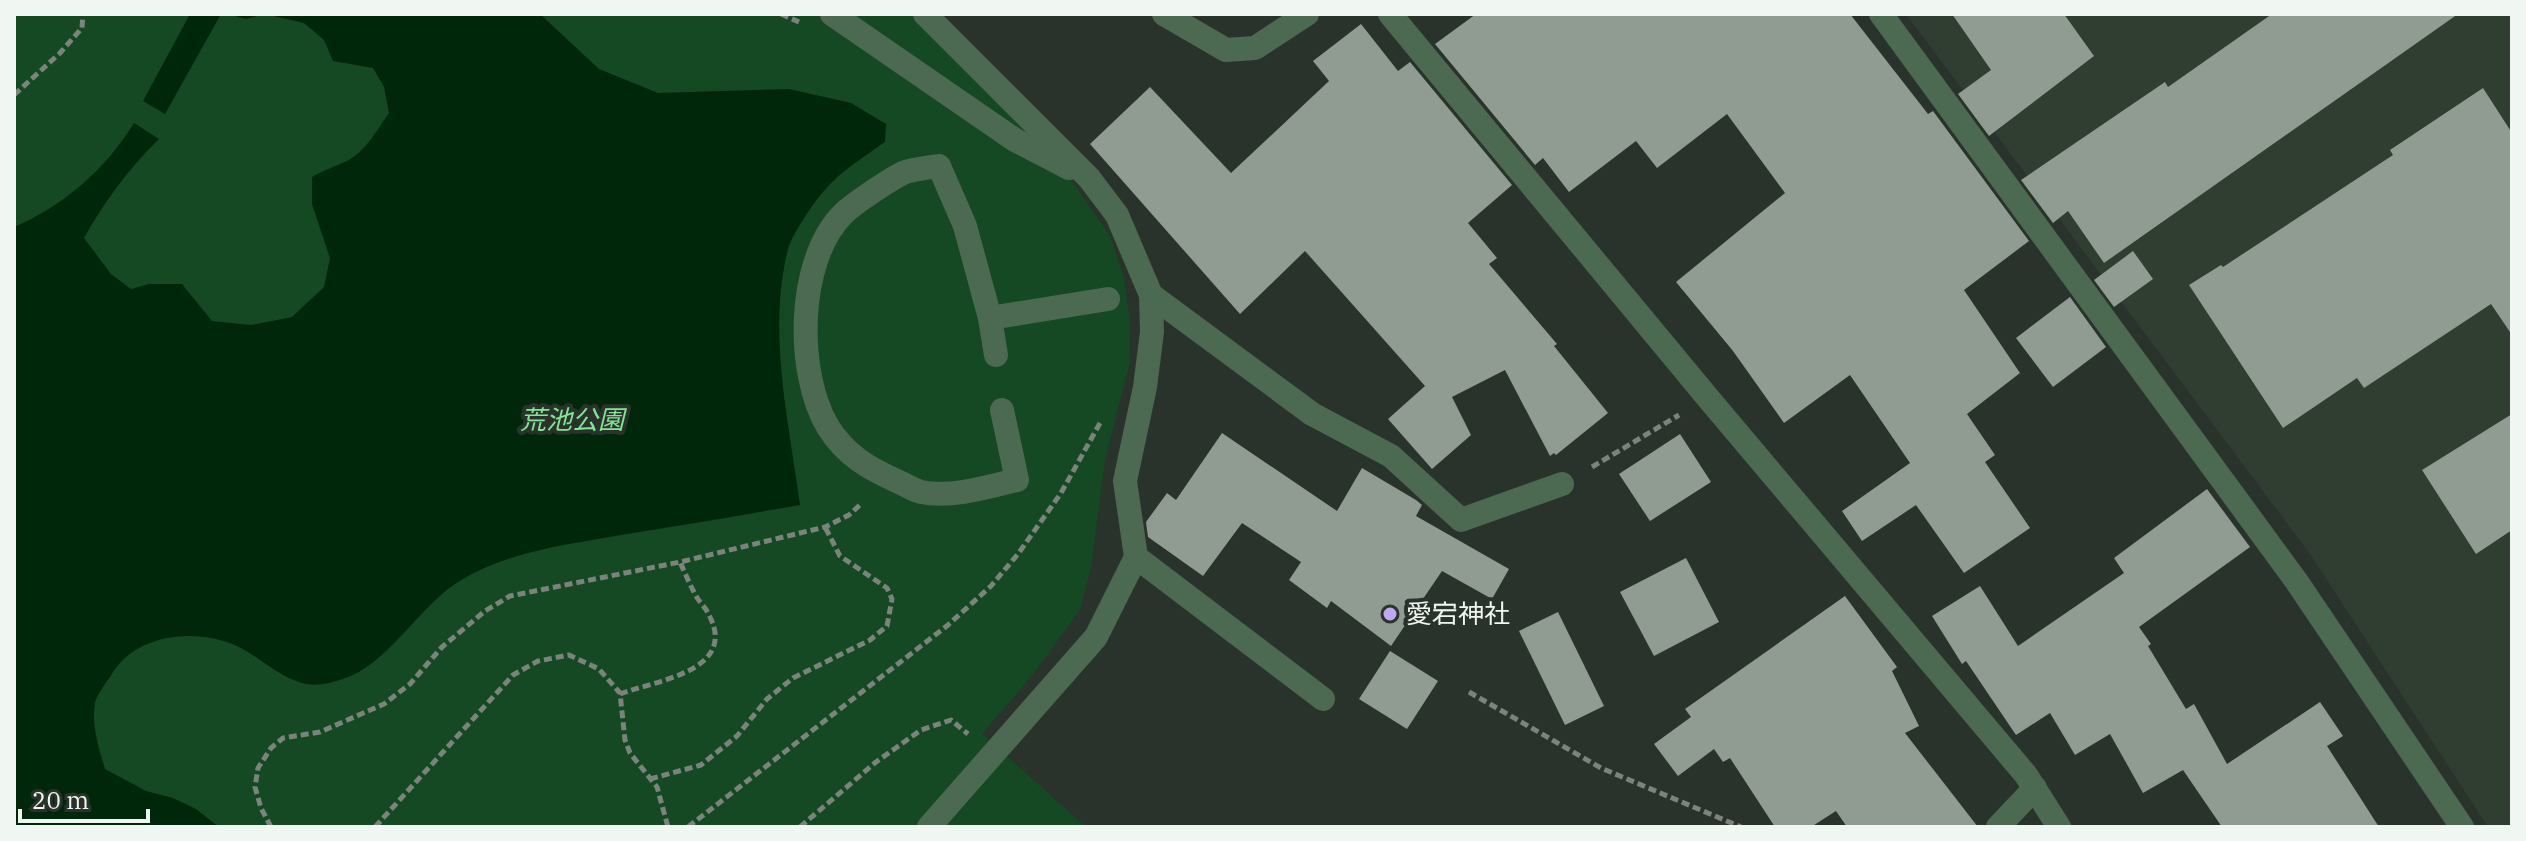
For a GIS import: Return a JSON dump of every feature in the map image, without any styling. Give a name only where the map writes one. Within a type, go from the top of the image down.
[{"type":"street","points":[[832,14],[1015,140],[1089,178]]},
{"type":"street","points":[[925,14],[1089,178],[1117,215],[1151,295],[1152,332],[1145,387],[1125,481],[1136,557],[1096,637],[929,827]]},
{"type":"street","points":[[1164,14],[1226,50],[1255,48],[1307,14]]},
{"type":"street","points":[[1390,14],[2035,788],[2059,827]]},
{"type":"street","points":[[1881,14],[2297,582],[2462,827]]},
{"type":"street","points":[[996,355],[990,318],[965,226],[939,166],[904,173],[842,215],[820,248],[807,297],[807,355],[815,399],[829,428],[851,457],[921,492],[966,492],[1017,480],[1002,410]]},
{"type":"street","points":[[1151,295],[1312,414],[1391,456],[1461,520],[1562,484]]},
{"type":"street","points":[[990,318],[1108,299]]},
{"type":"street","points":[[1136,557],[1323,699]]},
{"type":"street","points":[[1998,827],[2035,788]]},
{"type":"path","points":[[14,95],[82,28],[83,14]]},
{"type":"path","points":[[1562,484],[1708,398]]},
{"type":"path","points":[[688,827],[948,625],[991,586],[1061,493],[1106,412]]},
{"type":"path","points":[[271,827],[255,787],[258,768],[271,748],[283,738],[320,732],[384,704],[410,684],[442,647],[485,611],[510,596],[680,562],[825,527],[849,515],[888,477]]},
{"type":"path","points":[[650,779],[701,765],[737,736],[767,699],[793,678],[870,640],[887,626],[892,599],[887,588],[840,556],[825,527]]},
{"type":"path","points":[[620,694],[643,685],[674,679],[698,667],[712,651],[715,632],[710,616],[697,599],[680,562]]},
{"type":"path","points":[[375,827],[513,675],[538,661],[569,655],[599,669],[620,694],[625,740],[630,753],[657,787],[668,827]]},
{"type":"path","points":[[1469,692],[1601,768],[1741,827]]},
{"type":"path","points":[[800,827],[876,762],[921,730],[951,720],[994,754]]},
{"type":"shaded area","points":[[190,14],[221,14],[165,114],[143,101]]},
{"type":"shaded area","points":[[227,14],[265,14],[246,19]]},
{"type":"shaded area","points":[[265,14],[540,14],[599,69],[658,93],[789,89],[851,103],[886,124],[885,142],[830,184],[803,219],[788,249],[779,313],[780,345],[800,505],[564,545],[502,561],[447,590],[375,661],[343,679],[328,683],[312,685],[294,680],[239,647],[207,637],[171,637],[154,642],[124,659],[96,699],[95,728],[105,769],[146,791],[173,798],[196,809],[219,827],[14,827],[14,227],[49,209],[82,184],[111,155],[134,123],[159,139],[118,186],[84,238],[111,274],[131,289],[149,284],[182,284],[212,321],[251,325],[292,317],[324,287],[330,258],[312,204],[312,177],[354,157],[371,140],[389,113],[384,87],[373,68],[333,61],[324,40],[304,23]]},
{"type":"shaded area","points":[[1906,14],[2512,14],[2512,827],[2488,827],[2310,554]]},
{"type":"green space","name":"荒池公園","points":[[14,14],[912,14],[1029,120],[1110,236],[1124,278],[1130,323],[1129,365],[1105,460],[1091,567],[1080,610],[1034,673],[982,734],[1086,827],[14,827]]},
{"type":"building","points":[[1476,14],[1850,14],[1928,114],[1933,111],[2029,241],[1964,290],[2020,373],[1967,414],[1995,455],[1985,462],[2030,528],[1964,573],[1916,505],[1862,541],[1842,511],[1910,463],[1850,375],[1784,423],[1733,351],[1676,282],[1785,193],[1727,114],[1657,168],[1636,141],[1569,192],[1543,158],[1535,165],[1435,44]]},
{"type":"building","points":[[1952,14],[2064,14],[2094,56],[1989,136],[1958,94],[1991,70]]},
{"type":"building","points":[[2272,14],[2458,14],[2104,263],[2068,211],[2053,223],[2021,180],[2165,82],[2168,87]]},
{"type":"building","points":[[1361,24],[1398,71],[1410,62],[1512,185],[1468,223],[1497,258],[1489,264],[1557,344],[1554,346],[1608,413],[1556,455],[1550,456],[1505,370],[1452,397],[1471,435],[1432,469],[1388,419],[1425,386],[1305,251],[1240,314],[1090,144],[1150,87],[1231,173],[1329,81],[1313,61]]},
{"type":"building","points":[[2483,88],[2512,133],[2512,335],[2491,304],[2364,388],[2357,378],[2283,428],[2189,285],[2221,265],[2223,267],[2393,155],[2390,150]]},
{"type":"building","points":[[2133,251],[2153,279],[2114,307],[2094,280]]},
{"type":"building","points":[[2070,297],[2106,347],[2053,387],[2016,338]]},
{"type":"building","points":[[2512,414],[2512,530],[2476,554],[2422,470]]},
{"type":"building","points":[[1222,433],[1337,511],[1362,468],[1422,505],[1416,516],[1509,569],[1492,599],[1442,571],[1391,646],[1331,601],[1327,608],[1289,580],[1301,562],[1242,523],[1203,576],[1148,537],[1146,522],[1167,493],[1176,500]]},
{"type":"building","points":[[1680,434],[1711,482],[1650,521],[1619,474]]},
{"type":"building","points":[[2207,489],[2250,547],[2139,627],[2151,644],[2148,646],[2186,709],[2194,704],[2227,764],[2320,702],[2343,736],[2327,746],[2379,827],[2222,827],[2183,770],[2143,793],[2110,734],[2075,755],[2050,713],[2016,735],[1966,661],[1962,664],[1932,616],[1980,586],[2018,646],[2124,573],[2114,558]]},
{"type":"building","points":[[1686,558],[1719,622],[1654,656],[1620,592]]},
{"type":"building","points":[[1845,596],[1897,667],[1892,671],[1919,726],[1905,733],[1978,827],[1847,827],[1836,811],[1811,827],[1775,827],[1730,758],[1723,762],[1714,749],[1678,776],[1654,744],[1691,717],[1685,709]]},
{"type":"building","points":[[1558,612],[1604,706],[1565,725],[1519,631]]},
{"type":"building","points":[[1390,651],[1438,681],[1407,729],[1359,699]]},
{"type":"place","name":"愛宕神社","points":[[1390,614]]}]
